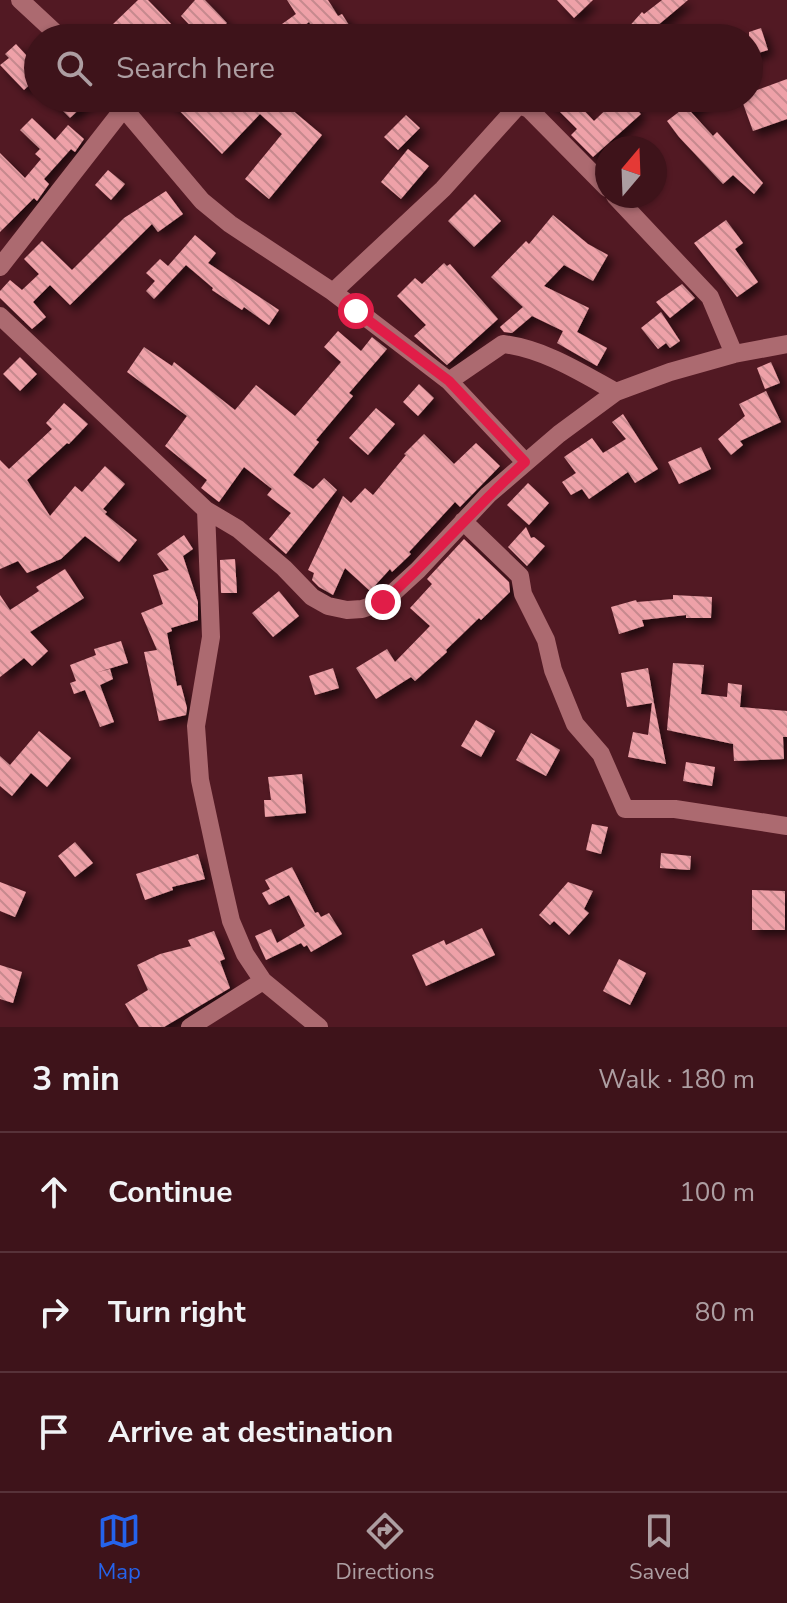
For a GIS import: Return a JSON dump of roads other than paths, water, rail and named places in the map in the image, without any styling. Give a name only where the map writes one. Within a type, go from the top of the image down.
[{"type":"street","points":[[20,0],[46,24]]},
{"type":"street","points":[[0,267],[113,112]]},
{"type":"street","points":[[128,112],[202,201],[230,224],[333,292],[449,381],[525,462]]},
{"type":"street","points":[[333,292],[443,189],[512,112]]},
{"type":"street","points":[[532,112],[595,176]]},
{"type":"street","points":[[626,208],[710,297],[734,354]]},
{"type":"street","points":[[0,316],[206,510],[238,529],[284,568],[312,597],[328,606],[347,610],[383,602],[525,462],[616,392],[670,372],[734,354],[787,344]]},
{"type":"street","points":[[449,381],[503,344],[526,347],[568,365],[616,392]]},
{"type":"street","points":[[206,510],[211,637],[196,726],[200,780],[231,921],[245,954],[263,981],[319,1027]]},
{"type":"street","points":[[463,521],[520,576],[523,594],[546,640],[553,670],[575,724],[601,754],[625,809],[675,809],[787,826]]},
{"type":"street","points":[[190,1027],[263,981]]}]
